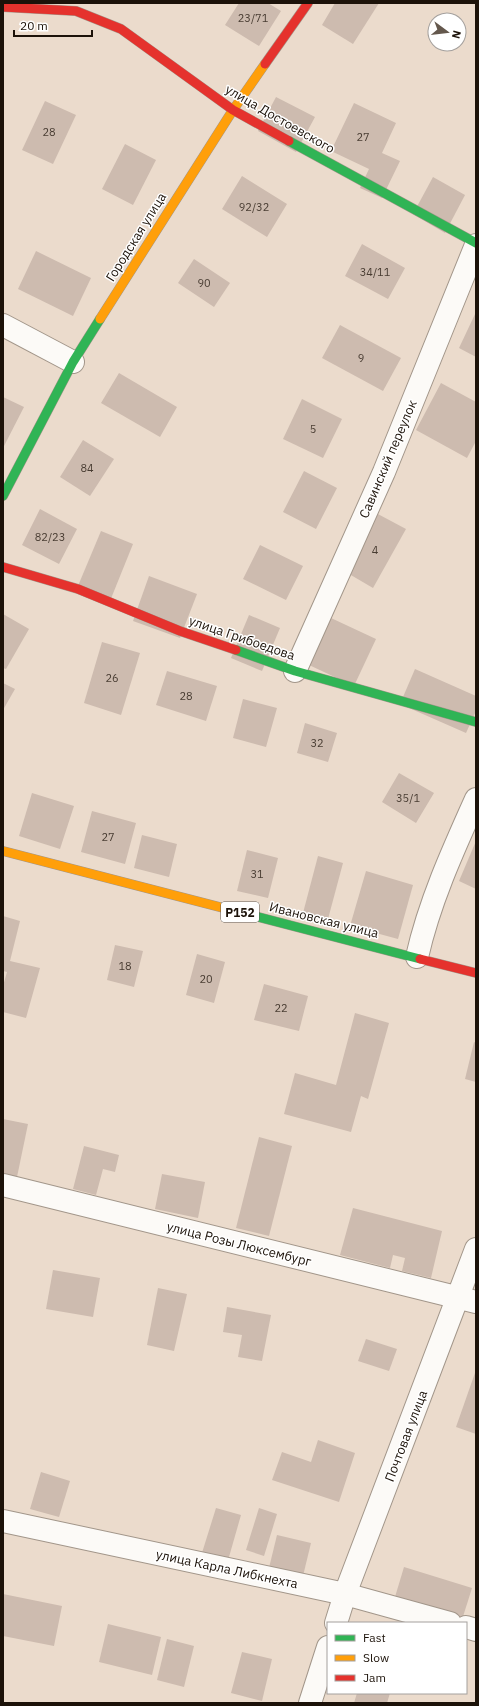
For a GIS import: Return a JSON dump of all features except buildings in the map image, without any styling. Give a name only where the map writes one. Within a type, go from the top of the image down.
[{"type":"street","name":"Городская улица","points":[[3,496],[73,362],[233,110],[308,3]]},
{"type":"street","name":"улица Достоевского","points":[[3,7],[73,7],[121,29],[233,110],[476,244]]},
{"type":"street","name":"Савинский переулок","points":[[295,671],[384,472],[476,244]]},
{"type":"street","points":[[3,325],[73,362]]},
{"type":"street","name":"улица Грибоедова","points":[[3,567],[78,589],[180,631],[295,671],[476,722]]},
{"type":"street","points":[[417,958],[424,931],[451,854],[476,799]]},
{"type":"street","name":"Ивановская улица","points":[[3,851],[476,973]]},
{"type":"street","name":"улица Розы Люксембург","points":[[3,1185],[467,1300]]},
{"type":"street","name":"Почтовая улица","points":[[336,1622],[345,1594],[467,1300],[476,1249]]},
{"type":"street","name":"улица Карла Либкнехта","points":[[3,1521],[345,1594],[446,1622]]},
{"type":"street","points":[[310,1703],[327,1650]]},
{"type":"traffic: fast","points":[[289,141],[476,243]]},
{"type":"traffic: fast","points":[[3,496],[73,362],[100,319]]},
{"type":"traffic: fast","points":[[236,650],[295,671],[476,722]]},
{"type":"traffic: fast","points":[[235,911],[420,959]]},
{"type":"traffic: slow","points":[[100,319],[233,110],[265,64]]},
{"type":"traffic: slow","points":[[3,851],[235,911]]},
{"type":"traffic: jam","points":[[265,64],[308,3]]},
{"type":"traffic: jam","points":[[3,7],[76,11],[121,29],[233,110],[289,141]]},
{"type":"traffic: jam","points":[[3,567],[78,589],[180,631],[236,650]]},
{"type":"traffic: jam","points":[[420,959],[476,973]]}]
